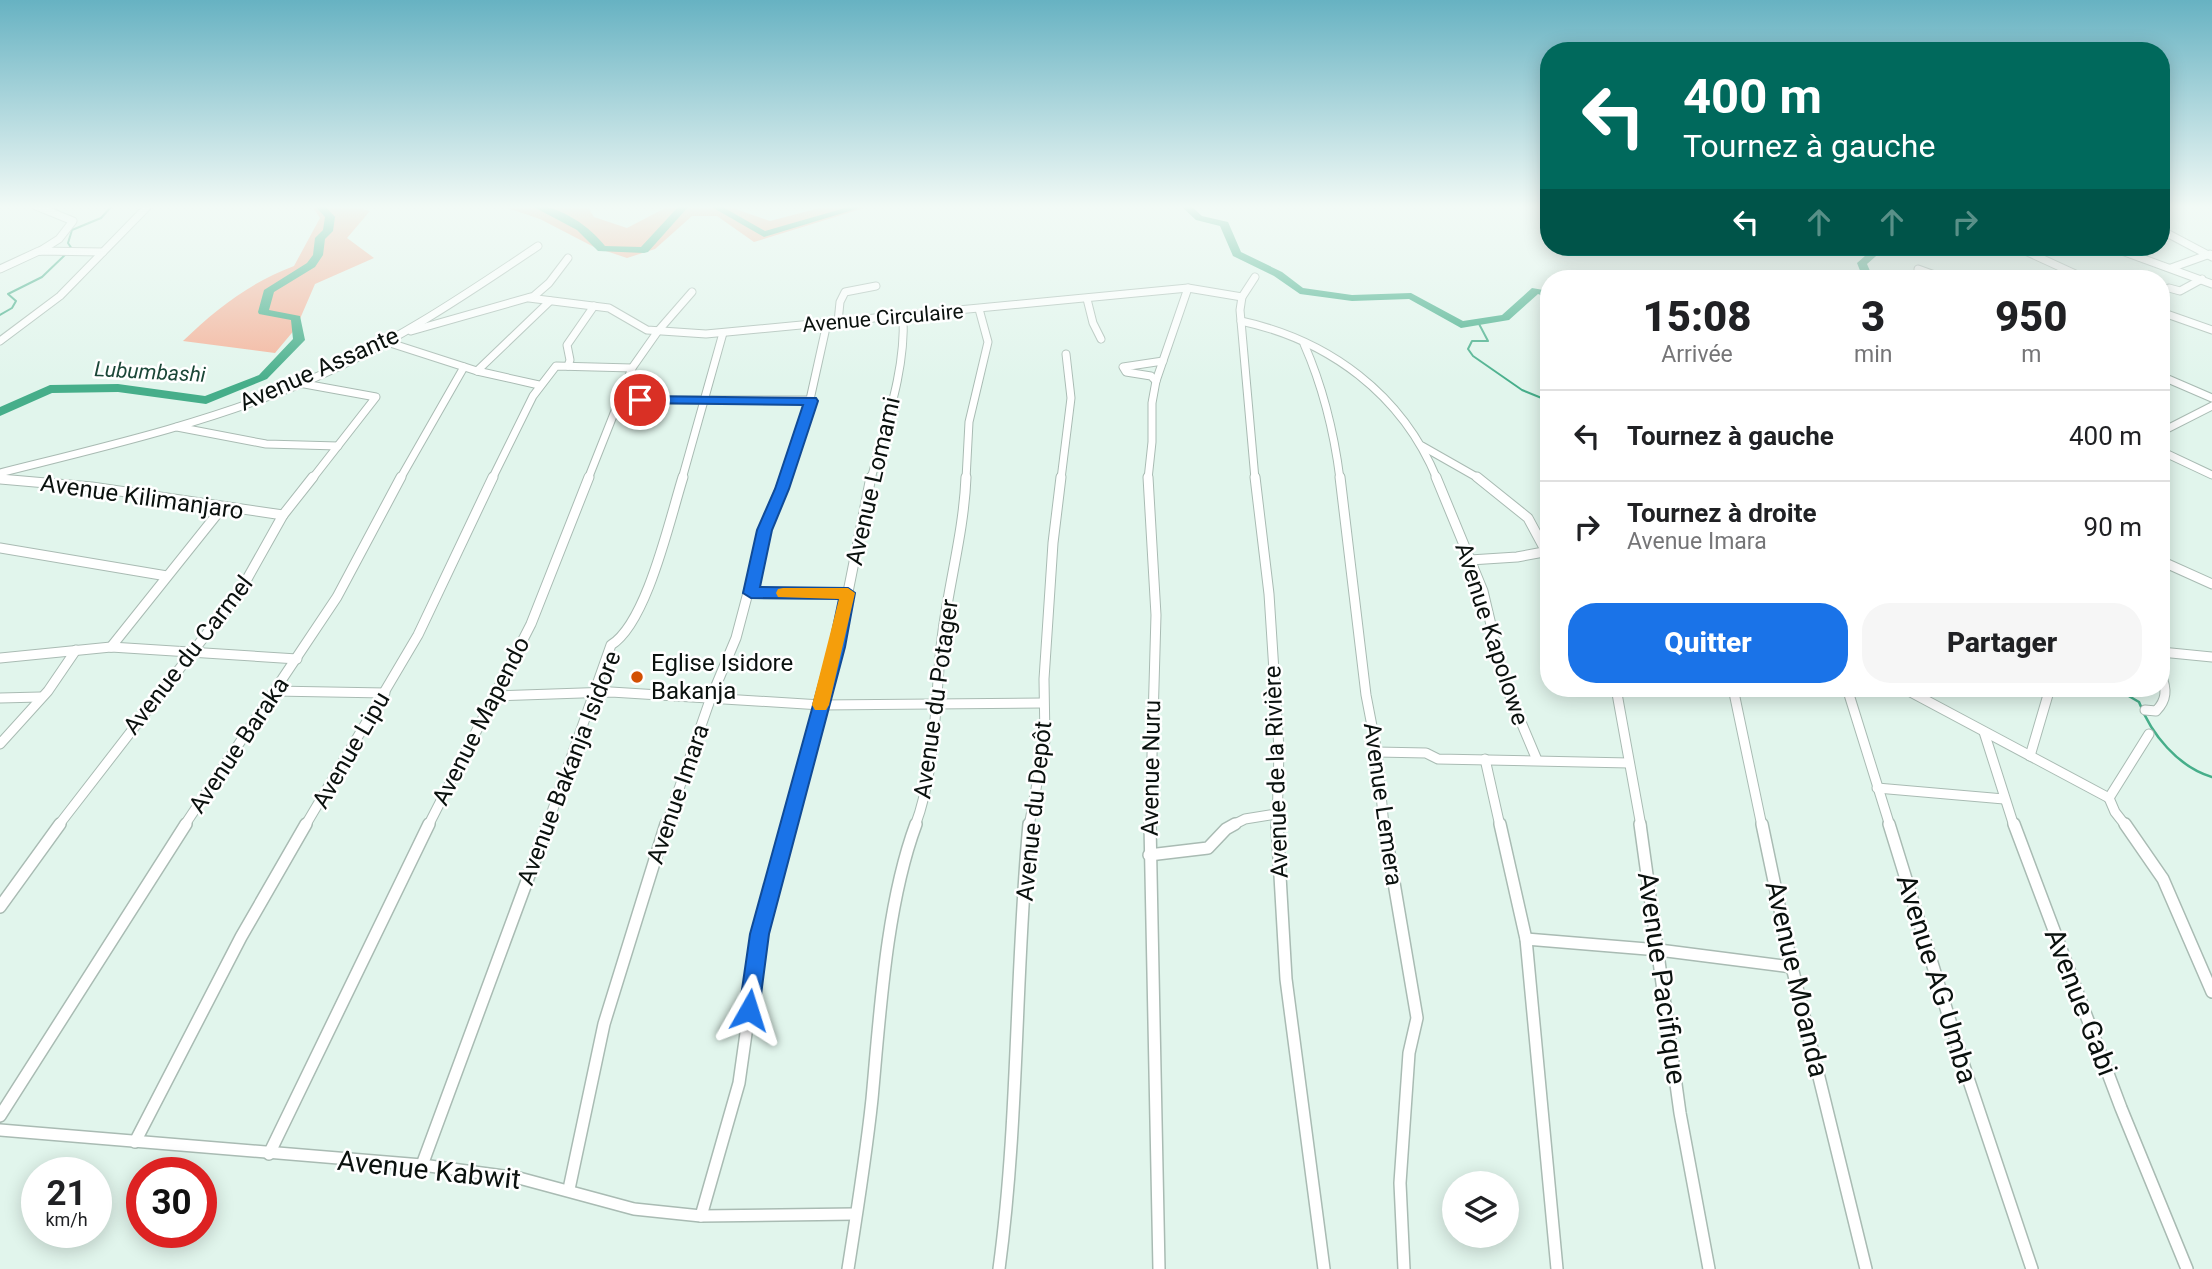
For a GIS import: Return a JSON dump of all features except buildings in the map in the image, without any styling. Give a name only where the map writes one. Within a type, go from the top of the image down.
[{"type":"street","points":[[0,341],[52,301],[89,265]]},
{"type":"street","name":"Avenue Assante","points":[[0,473],[175,426],[259,400],[404,333],[508,265]]},
{"type":"street","points":[[404,333],[529,298],[544,289],[562,265]]},
{"type":"street","points":[[2163,265],[2212,284]]},
{"type":"street","points":[[2171,268],[2180,265]]},
{"type":"street","name":"Avenue de la Rivière","points":[[1255,277],[1242,298],[1241,321],[1258,513],[1269,594],[1279,749],[1276,814],[1286,979],[1324,1269]]},
{"type":"street","points":[[2170,288],[2180,291],[2202,279]]},
{"type":"street","name":"Avenue Imara","points":[[569,1189],[604,1024],[652,867],[710,700],[724,674],[751,593],[765,530],[782,489],[811,401],[839,297],[843,292],[876,286]]},
{"type":"street","points":[[1156,381],[1151,376],[1126,372],[1122,367],[1130,363],[1163,361],[1188,288]]},
{"type":"street","name":"Avenue Circulaire","points":[[529,298],[616,311],[647,330],[723,333],[1188,288],[1242,298]]},
{"type":"street","name":"Avenue Mapendo","points":[[269,1154],[547,589],[632,368],[658,331],[692,292]]},
{"type":"street","points":[[1087,299],[1093,323],[1101,339]]},
{"type":"street","points":[[477,371],[550,301]]},
{"type":"street","points":[[594,306],[567,345],[570,360],[568,366],[632,368]]},
{"type":"street","name":"Avenue du Potager","points":[[848,1269],[867,1147],[883,982],[900,884],[911,838],[927,795],[943,630],[963,513],[969,422],[988,342],[979,309]]},
{"type":"street","points":[[2170,315],[2212,330]]},
{"type":"street","name":"Avenue Lomami","points":[[701,1216],[739,1083],[760,934],[821,705],[848,593],[864,503],[900,370],[904,336],[903,316]]},
{"type":"street","name":"Avenue Kapolowe","points":[[1241,321],[1273,328],[1336,359],[1358,373],[1402,415],[1421,446],[1483,591],[1505,684],[1537,760]]},
{"type":"street","name":"Avenue Bakanja Isidore","points":[[422,1165],[611,645],[627,631],[644,598],[706,401],[723,333]]},
{"type":"street","points":[[387,342],[477,371],[539,385]]},
{"type":"street","name":"Avenue Lemera","points":[[1304,344],[1316,371],[1334,442],[1366,695],[1377,752],[1385,835],[1417,1017],[1409,1053],[1399,1183],[1404,1269]]},
{"type":"street","name":"Avenue du Depôt","points":[[999,1269],[1016,1077],[1027,845],[1031,804],[1045,741],[1043,703],[1053,543],[1071,398],[1066,354]]},
{"type":"street","name":"Avenue Nuru","points":[[1159,1269],[1149,855],[1156,615],[1147,468],[1152,442],[1152,403],[1163,361]]},
{"type":"street","name":"Avenue Lipu","points":[[135,1142],[245,929],[385,693],[449,577],[516,428],[539,385],[552,368],[568,366]]},
{"type":"street","name":"Avenue Baraka","points":[[0,1116],[145,884],[337,597],[377,518],[464,367]]},
{"type":"street","points":[[2170,380],[2212,398]]},
{"type":"street","name":"Avenue du Carmel","points":[[0,908],[91,781],[248,579],[283,515],[376,396],[299,383]]},
{"type":"street","points":[[619,400],[811,401]]},
{"type":"street","points":[[2170,427],[2212,406]]},
{"type":"street","points":[[175,426],[266,444],[338,446]]},
{"type":"street","points":[[1421,446],[1462,467],[1500,492],[1528,518],[1540,539]]},
{"type":"street","points":[[2170,455],[2212,475]]},
{"type":"street","name":"Avenue Kilimanjaro","points":[[0,479],[102,488],[283,515]]},
{"type":"street","points":[[111,648],[222,508]]},
{"type":"street","points":[[0,548],[167,576]]},
{"type":"street","points":[[1470,560],[1540,554]]},
{"type":"street","points":[[2170,565],[2212,584]]},
{"type":"street","points":[[751,593],[848,593]]},
{"type":"street","points":[[0,657],[111,648],[297,659]]},
{"type":"street","points":[[0,744],[54,682],[76,650]]},
{"type":"street","points":[[2170,653],[2212,657]]},
{"type":"street","points":[[274,691],[385,693]]},
{"type":"street","points":[[494,696],[593,692],[821,705],[1043,703]]},
{"type":"street","points":[[0,698],[40,697]]},
{"type":"street","name":"Avenue Pacifique","points":[[1618,697],[1659,950],[1680,1113],[1709,1269]]},
{"type":"street","name":"Avenue Moanda","points":[[1735,697],[1793,967],[1866,1269]]},
{"type":"street","name":"Avenue AG Umba","points":[[1850,697],[1963,1063],[2032,1269]]},
{"type":"street","points":[[1920,697],[2109,798],[2115,812],[2163,879],[2212,992]]},
{"type":"street","points":[[2031,756],[2047,697]]},
{"type":"street","points":[[2145,710],[2156,711],[2162,706],[2164,697]]},
{"type":"street","name":"Avenue Gabi","points":[[1984,732],[2004,799],[2121,1108],[2187,1269]]},
{"type":"street","points":[[2109,798],[2149,734]]},
{"type":"street","points":[[1377,752],[1426,753],[1438,758],[1629,763]]},
{"type":"street","points":[[1485,759],[1526,939],[1557,1269]]},
{"type":"street","points":[[1877,788],[2004,799]]},
{"type":"street","points":[[1149,855],[1208,848],[1227,829],[1245,819],[1276,814]]},
{"type":"street","points":[[1526,939],[1659,950],[1793,967]]},
{"type":"street","name":"Avenue Kabwit","points":[[0,1130],[422,1165],[519,1178],[569,1189],[634,1209],[701,1216],[855,1214]]},
{"type":"shaded area","points":[[358,265],[315,284],[296,328],[275,353],[183,341],[235,298],[263,280],[294,266]]},
{"type":"waterway","points":[[0,315],[12,308],[16,301],[8,294],[42,277],[54,265]]},
{"type":"waterway","name":"Lubumbashi","points":[[0,412],[50,389],[118,388],[206,400],[263,377],[299,340],[296,318],[263,312],[269,290],[311,265]]},
{"type":"waterway","name":"Lubumbashi","points":[[1260,265],[1278,274],[1300,291],[1352,298],[1411,296],[1461,325],[1505,318],[1536,290],[1540,292]]},
{"type":"waterway","name":"Lubumbashi","points":[[1863,265],[1865,270]]},
{"type":"waterway","points":[[1478,322],[1488,341],[1472,341],[1468,349],[1473,356],[1522,390],[1540,397]]},
{"type":"waterway","points":[[2130,697],[2139,702],[2151,726],[2167,748],[2188,766],[2212,777]]},
{"type":"slow traffic","points":[[783,593],[848,593],[821,705]]},
{"type":"place","name":"Eglise Isidore Bakanja","points":[[637,677]]},
{"type":"route","points":[[640,400],[811,401],[782,489],[765,530],[751,593],[848,593],[837,647],[760,934],[749,1010]]}]
